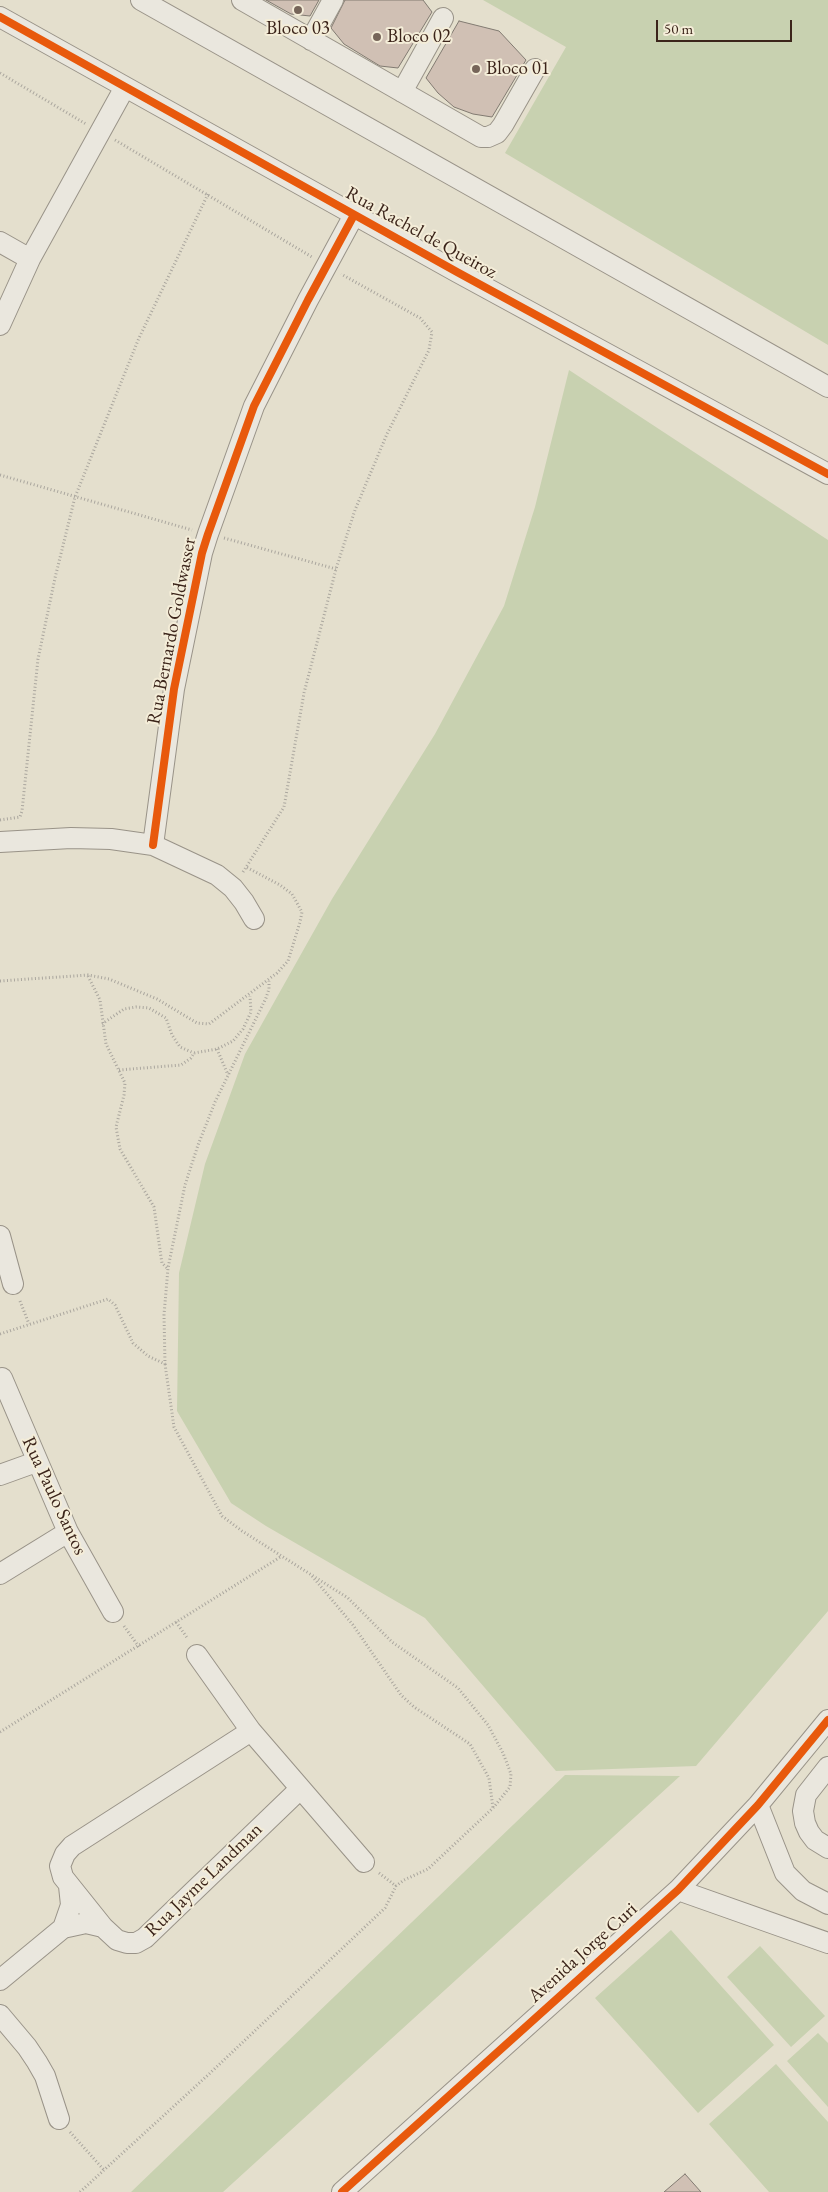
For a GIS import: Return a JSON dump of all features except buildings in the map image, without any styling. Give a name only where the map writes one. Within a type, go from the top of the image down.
[{"type":"street","points":[[141,0],[828,387]]},
{"type":"street","points":[[242,0],[473,133],[488,137],[497,133],[503,125],[535,69]]},
{"type":"street","points":[[311,40],[333,0]]},
{"type":"street","name":"Rua Rachel de Queiroz","points":[[0,17],[354,215],[828,474]]},
{"type":"street","points":[[402,92],[443,18]]},
{"type":"street","points":[[0,325],[30,259],[98,131],[125,87]]},
{"type":"street","name":"Rua Bernardo Goldwasser","points":[[153,845],[174,689],[202,553],[208,534],[254,406],[354,215]]},
{"type":"street","points":[[0,242],[30,259]]},
{"type":"street","points":[[0,842],[71,838],[153,845],[218,875],[233,888],[254,919]]},
{"type":"street","points":[[0,1236],[13,1284]]},
{"type":"street","name":"Rua Paulo Santos","points":[[2,1378],[36,1462],[68,1532],[113,1612]]},
{"type":"street","points":[[0,1475],[36,1462]]},
{"type":"street","points":[[0,1574],[68,1532]]},
{"type":"street","points":[[197,1655],[251,1731],[364,1862]]},
{"type":"street","name":"Avenida Jorge Curi","points":[[342,2192],[678,1890],[758,1805],[828,1720]]},
{"type":"street","name":"Rua Jayme Landman","points":[[251,1731],[72,1846],[65,1854],[60,1866],[63,1877],[103,1927],[117,1940],[127,1943],[136,1943],[145,1938],[300,1789]]},
{"type":"street","points":[[828,1766],[806,1795],[803,1811],[804,1823],[809,1832],[816,1840],[828,1848]]},
{"type":"street","points":[[758,1805],[785,1873],[803,1891],[828,1904]]},
{"type":"street","name":"Rua Jayme Landman","points":[[64,1928],[71,1905],[69,1886]]},
{"type":"street","points":[[678,1890],[828,1943]]},
{"type":"street","name":"Rua Jayme Landman","points":[[0,1980],[64,1928],[86,1922],[103,1927]]},
{"type":"street","points":[[0,2015],[27,2047],[45,2076],[59,2119]]},
{"type":"path","points":[[0,73],[208,194],[326,266],[420,318],[432,332],[430,350],[387,434],[355,510],[336,569],[304,693],[284,807],[233,888]]},
{"type":"path","points":[[0,820],[20,817],[22,811],[38,659],[55,578],[76,498],[139,338],[208,194]]},
{"type":"path","points":[[0,475],[76,498],[336,569]]},
{"type":"path","points":[[0,981],[88,975],[109,979],[157,999],[202,1024],[216,1021],[270,981],[288,961],[302,912],[292,894],[280,885],[246,867]]},
{"type":"path","points":[[88,975],[100,1000],[106,1044],[125,1082],[116,1127],[120,1149],[154,1207],[162,1263],[168,1268]]},
{"type":"path","points":[[0,1334],[108,1299],[115,1305],[133,1343],[148,1356],[165,1364],[164,1316],[168,1268],[188,1177],[215,1102],[266,998],[270,989],[270,981]]},
{"type":"path","points":[[102,1024],[124,1009],[136,1006],[149,1008],[166,1018],[172,1034],[180,1047],[194,1052],[217,1049],[238,1037],[243,1029],[251,1012],[250,996]]},
{"type":"path","points":[[217,1049],[228,1075]]},
{"type":"path","points":[[120,1070],[181,1065],[191,1058],[194,1052]]},
{"type":"path","points":[[24,1310],[29,1324]]},
{"type":"path","points":[[0,1732],[282,1556]]},
{"type":"path","points":[[310,1574],[353,1625],[401,1695],[470,1744],[489,1778],[493,1808]]},
{"type":"path","points":[[176,1622],[182,1630]]},
{"type":"path","points":[[132,1636],[139,1647]]},
{"type":"path","points":[[384,1876],[396,1886]]},
{"type":"path","points":[[59,2119],[104,2170]]},
{"type":"green space","points":[[483,0],[828,0],[828,345],[505,153],[566,47]]},
{"type":"green space","points":[[569,370],[828,540],[828,1611],[696,1766],[556,1771],[425,1618],[266,1526],[231,1503],[177,1411],[179,1273],[205,1164],[245,1054],[332,899],[435,734],[504,606],[535,507]]},
{"type":"green space","points":[[565,1775],[680,1776],[223,2192],[131,2192]]},
{"type":"green space","points":[[671,1930],[774,2045],[698,2113],[595,1998]]},
{"type":"green space","points":[[760,1946],[825,2016],[791,2047],[727,1977]]},
{"type":"green space","points":[[818,2033],[828,2043],[828,2107],[787,2061]]},
{"type":"green space","points":[[776,2064],[828,2122],[828,2192],[769,2192],[709,2124]]},
{"type":"cycle path","points":[[0,17],[457,272],[828,474]]},
{"type":"cycle path","points":[[153,845],[174,689],[202,553],[208,534],[254,406],[354,215]]},
{"type":"cycle path","points":[[342,2192],[678,1890],[758,1805],[828,1720]]},
{"type":"place","name":"Bloco 03","points":[[298,10]]},
{"type":"place","name":"Bloco 02","points":[[377,37]]},
{"type":"place","name":"Bloco 01","points":[[476,69]]}]
